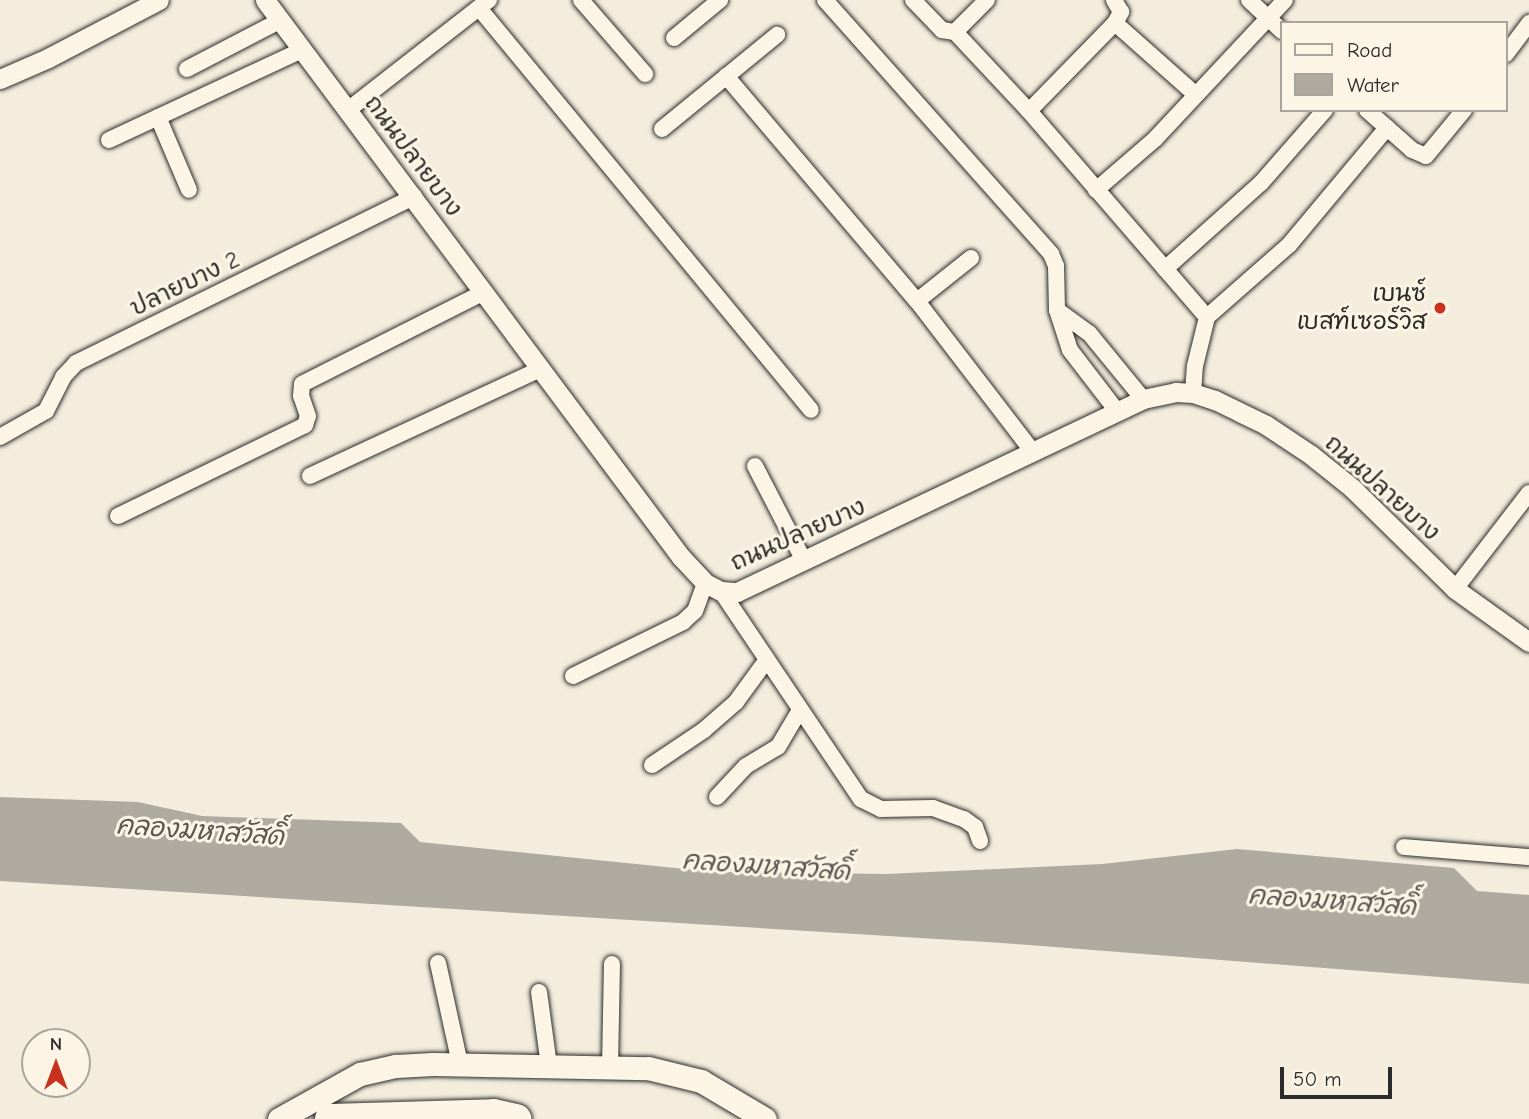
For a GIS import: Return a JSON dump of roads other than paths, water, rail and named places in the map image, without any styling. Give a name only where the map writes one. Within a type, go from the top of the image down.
[{"type":"highway","points":[[330,1119],[494,1114],[516,1119]]},
{"type":"main road","points":[[279,1119],[360,1074],[396,1066],[460,1064],[648,1068],[701,1081],[765,1119]]},
{"type":"street","name":"ถนนปลายบาง","points":[[265,0],[681,557],[713,587],[737,592],[1143,399],[1176,392],[1193,393],[1215,400],[1266,425],[1311,454],[1352,488],[1455,589],[1529,642]]},
{"type":"street","points":[[581,0],[645,74]]},
{"type":"street","points":[[674,38],[720,0]]},
{"type":"street","points":[[825,0],[1051,254],[1056,267],[1057,310],[1070,350],[1117,411]]},
{"type":"street","points":[[913,0],[942,30],[955,32],[1029,111],[1207,317]]},
{"type":"street","points":[[955,32],[987,0]]},
{"type":"street","points":[[1029,111],[1115,23],[1121,12],[1114,0]]},
{"type":"street","points":[[1249,0],[1280,29]]},
{"type":"street","points":[[1097,190],[1156,139],[1285,0]]},
{"type":"street","points":[[0,79],[145,3]]},
{"type":"street","points":[[348,110],[484,4],[811,410]]},
{"type":"street","points":[[187,69],[281,20]]},
{"type":"street","points":[[1115,23],[1196,95]]},
{"type":"street","points":[[1508,51],[1529,23]]},
{"type":"street","points":[[662,129],[777,36]]},
{"type":"street","points":[[109,140],[302,50]]},
{"type":"street","points":[[726,76],[917,301],[1033,452]]},
{"type":"street","points":[[1165,269],[1261,183],[1323,112]]},
{"type":"street","points":[[1369,112],[1412,150],[1426,156],[1462,112]]},
{"type":"street","points":[[158,117],[189,190]]},
{"type":"street","points":[[1193,393],[1195,366],[1207,317],[1289,245],[1387,128]]},
{"type":"street","name":"ปลายบาง 2","points":[[0,437],[46,411],[62,377],[76,363],[414,197]]},
{"type":"street","points":[[917,301],[971,258]]},
{"type":"street","points":[[118,516],[305,425],[308,416],[301,396],[302,384],[484,292]]},
{"type":"street","points":[[1057,310],[1089,333],[1143,399]]},
{"type":"street","points":[[310,476],[541,369]]},
{"type":"street","points":[[755,466],[804,561]]},
{"type":"street","points":[[1455,589],[1529,493]]},
{"type":"street","points":[[573,676],[683,622],[713,587],[861,799],[881,809],[933,807],[964,819],[975,827],[980,841]]},
{"type":"street","points":[[652,765],[704,730],[736,702],[766,661]]},
{"type":"street","points":[[717,797],[746,766],[778,747],[800,710]]},
{"type":"street","points":[[1404,848],[1529,857]]},
{"type":"street","points":[[438,963],[460,1064]]},
{"type":"street","points":[[610,1067],[612,964]]},
{"type":"street","points":[[539,992],[549,1066]]},
{"type":"water","name":"คลองมหาสวัสดิ์","points":[[0,797],[138,802],[202,816],[401,823],[420,842],[715,872],[886,874],[1102,864],[1237,849],[1454,868],[1477,891],[1529,895],[1529,984],[1002,943],[0,881]]},
{"type":"place","name":"เบนซ์ เบสท์เซอร์วิส","points":[[1440,308]]}]
